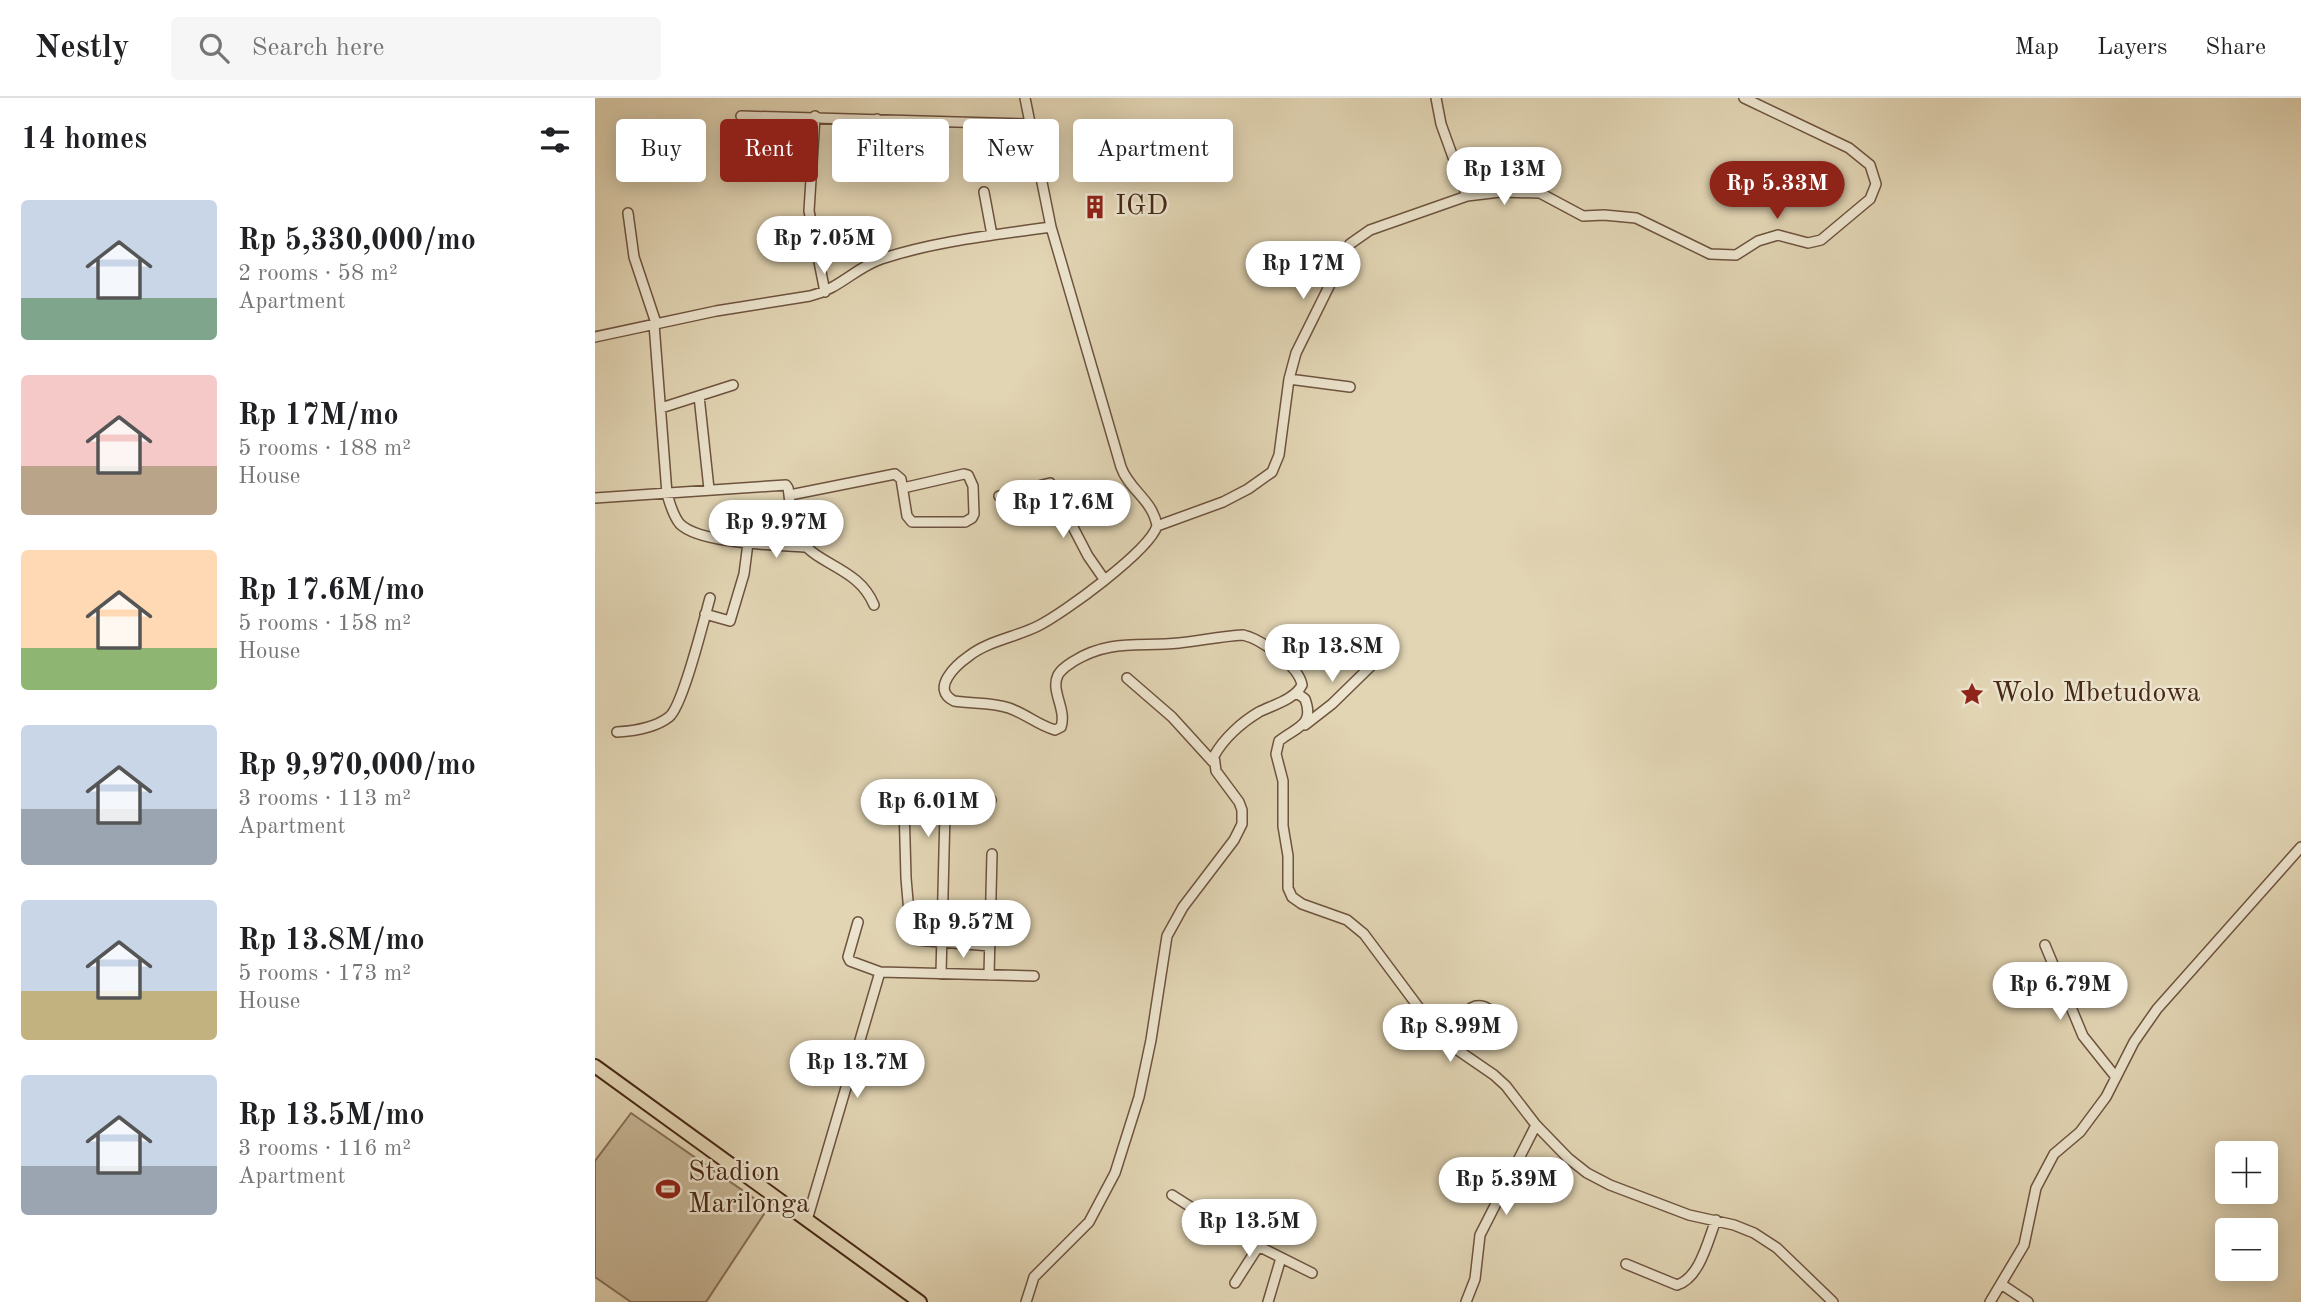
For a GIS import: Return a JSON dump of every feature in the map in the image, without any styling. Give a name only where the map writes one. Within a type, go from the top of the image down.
[{"type":"highway","points":[[595,1066],[920,1302]]},
{"type":"street","points":[[1024,98],[1028,119]]},
{"type":"street","points":[[1436,98],[1441,124],[1467,197]]},
{"type":"street","points":[[1157,526],[1223,502],[1258,484],[1272,472],[1279,455],[1289,379],[1296,354],[1349,244],[1370,230],[1467,197],[1500,192],[1540,193],[1583,216],[1636,218],[1710,254],[1736,255],[1758,241],[1779,235],[1808,243],[1821,240],[1870,199],[1875,184],[1870,165],[1849,148],[1744,98]]},
{"type":"street","points":[[741,116],[877,119]]},
{"type":"street","points":[[814,116],[809,211],[825,292]]},
{"type":"street","points":[[1041,182],[1051,227],[1121,467],[1130,484],[1152,508],[1157,526],[1151,538],[1141,548],[1104,579],[1038,626],[972,653],[958,664],[946,680],[944,692],[947,698],[954,701],[1006,707],[1055,730],[1061,727],[1064,719],[1056,686],[1057,678],[1061,670],[1090,651],[1121,645],[1175,644],[1243,635],[1274,651],[1301,680],[1302,685],[1297,693],[1245,722],[1217,751],[1213,762]]},
{"type":"street","points":[[984,192],[992,235]]},
{"type":"street","points":[[628,213],[634,257],[655,324],[667,494],[676,519],[687,529],[713,538],[807,547]]},
{"type":"street","points":[[595,337],[825,292],[860,269],[883,258],[952,242],[1051,227]]},
{"type":"street","points":[[1289,379],[1350,387]]},
{"type":"street","points":[[661,408],[733,385]]},
{"type":"street","points":[[699,396],[709,489]]},
{"type":"street","points":[[790,495],[895,474],[901,479],[907,516],[912,522],[965,522],[974,514],[973,486],[968,475],[903,488]]},
{"type":"street","points":[[595,498],[782,484],[788,488],[793,526],[798,537],[807,547],[850,575],[870,596],[874,605]]},
{"type":"street","points":[[999,496],[1051,484],[1088,556],[1104,579]]},
{"type":"street","points":[[705,614],[730,621],[744,574],[748,543]]},
{"type":"street","points":[[617,732],[651,726],[673,712],[709,598]]},
{"type":"street","points":[[1376,661],[1332,705],[1279,741],[1276,754],[1283,780],[1283,826],[1288,856],[1288,888],[1292,897],[1302,904],[1347,920],[1364,934],[1443,1040],[1506,1086],[1536,1125],[1587,1173],[1610,1185],[1689,1215],[1716,1220],[1753,1233],[1777,1248],[1833,1302]]},
{"type":"street","points":[[1025,1302],[1034,1277],[1089,1222],[1115,1173],[1144,1075],[1167,936],[1183,906],[1234,840],[1242,824],[1239,802],[1216,771],[1213,762],[1172,717],[1128,678]]},
{"type":"street","points":[[1297,693],[1302,695],[1308,707],[1305,724]]},
{"type":"street","points":[[941,974],[945,812],[952,803],[960,799],[991,800]]},
{"type":"street","points":[[904,806],[911,936],[916,940],[990,946]]},
{"type":"street","points":[[1990,1302],[2024,1245],[2036,1188],[2052,1158],[2083,1128],[2106,1097],[2134,1042],[2157,1009],[2301,847]]},
{"type":"street","points":[[989,975],[992,854]]},
{"type":"street","points":[[858,922],[848,957],[850,961],[880,972],[1034,976]]},
{"type":"street","points":[[2045,945],[2083,1036],[2115,1076]]},
{"type":"street","points":[[807,1220],[880,972]]},
{"type":"street","points":[[1443,1040],[1470,1008],[1478,1005],[1485,1006],[1505,1023]]},
{"type":"street","points":[[1466,1302],[1475,1279],[1480,1235],[1536,1125]]},
{"type":"street","points":[[1173,1195],[1258,1247],[1312,1273]]},
{"type":"street","points":[[1626,1264],[1677,1285],[1684,1283],[1697,1266],[1716,1220]]},
{"type":"street","points":[[1235,1283],[1258,1247]]},
{"type":"street","points":[[1268,1302],[1281,1258]]},
{"type":"street","points":[[2001,1284],[2028,1302]]},
{"type":"shaded area","name":"Stadion Marilonga","points":[[631,1113],[768,1208],[706,1302],[631,1302],[595,1277],[595,1161]]},
{"type":"place","name":"IGD","points":[[1095,207]]},
{"type":"place","name":"Wolo Mbetudowa","points":[[1972,694]]},
{"type":"place","name":"Stadion Marilonga","points":[[668,1189]]}]
